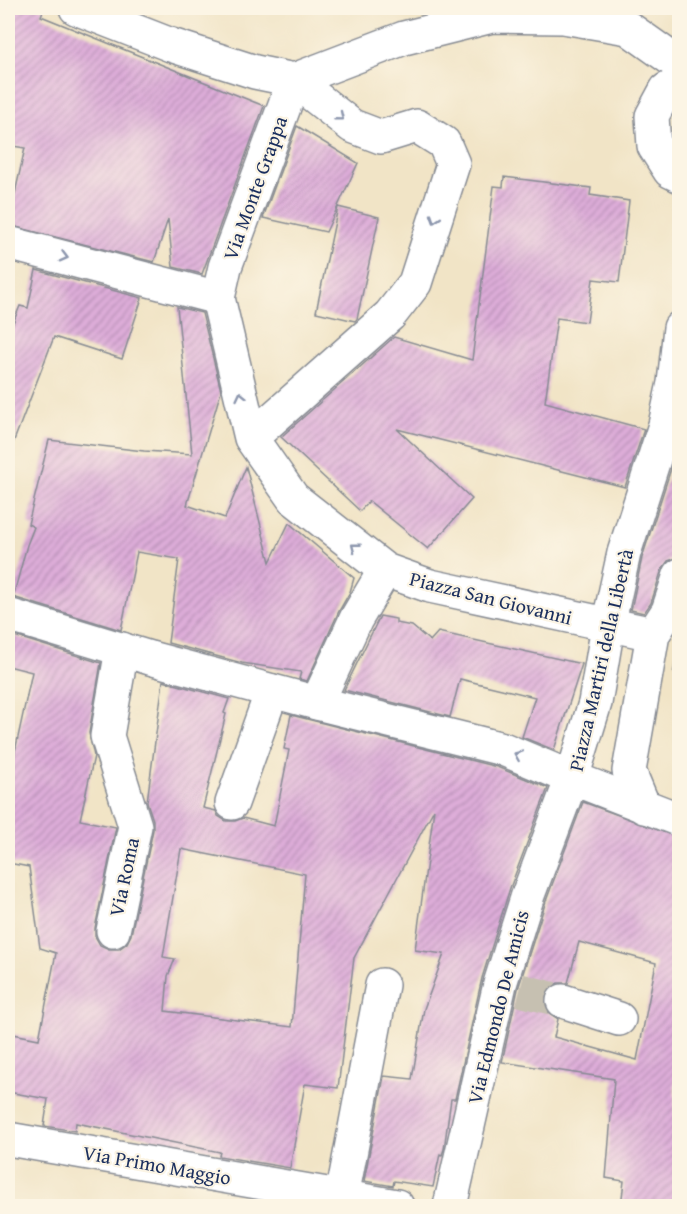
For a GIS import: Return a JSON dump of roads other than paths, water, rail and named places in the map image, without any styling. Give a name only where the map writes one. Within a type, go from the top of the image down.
[{"type":"street","points":[[76,8],[171,45],[255,72],[294,80],[352,126],[381,137],[417,126],[444,143],[453,164],[415,283],[390,315],[251,438]]},
{"type":"street","points":[[294,80],[404,38],[492,12],[563,17],[628,28],[680,65]]},
{"type":"street","name":"Via Monte Grappa","points":[[218,298],[225,267],[294,80]]},
{"type":"street","points":[[680,82],[666,90],[652,116],[654,146],[670,171],[680,176]]},
{"type":"street","points":[[8,243],[218,298]]},
{"type":"street","name":"Piazza San Giovanni","points":[[218,298],[251,438],[293,498],[385,570],[430,586],[608,626],[664,645]]},
{"type":"street","name":"Piazza Martiri della Libertà","points":[[680,328],[674,383],[665,425],[624,553],[608,626],[595,703],[572,778],[680,820]]},
{"type":"street","points":[[317,703],[356,619],[385,570]]},
{"type":"street","points":[[644,807],[629,771],[664,645],[668,611],[680,575]]},
{"type":"street","points":[[8,615],[272,691],[503,749],[572,778]]},
{"type":"street","name":"Via Roma","points":[[113,931],[135,826],[106,736],[122,649]]},
{"type":"street","points":[[232,803],[272,691]]},
{"type":"street","name":"Via Edmondo De Amicis","points":[[450,1206],[510,987],[528,895],[572,778]]},
{"type":"street","points":[[342,1197],[382,985]]},
{"type":"street","points":[[563,1001],[619,1019]]},
{"type":"street","name":"Via Primo Maggio","points":[[8,1139],[397,1206]]},
{"type":"tunnel","points":[[676,656],[680,657]]},
{"type":"tunnel","points":[[520,990],[563,1001]]}]
